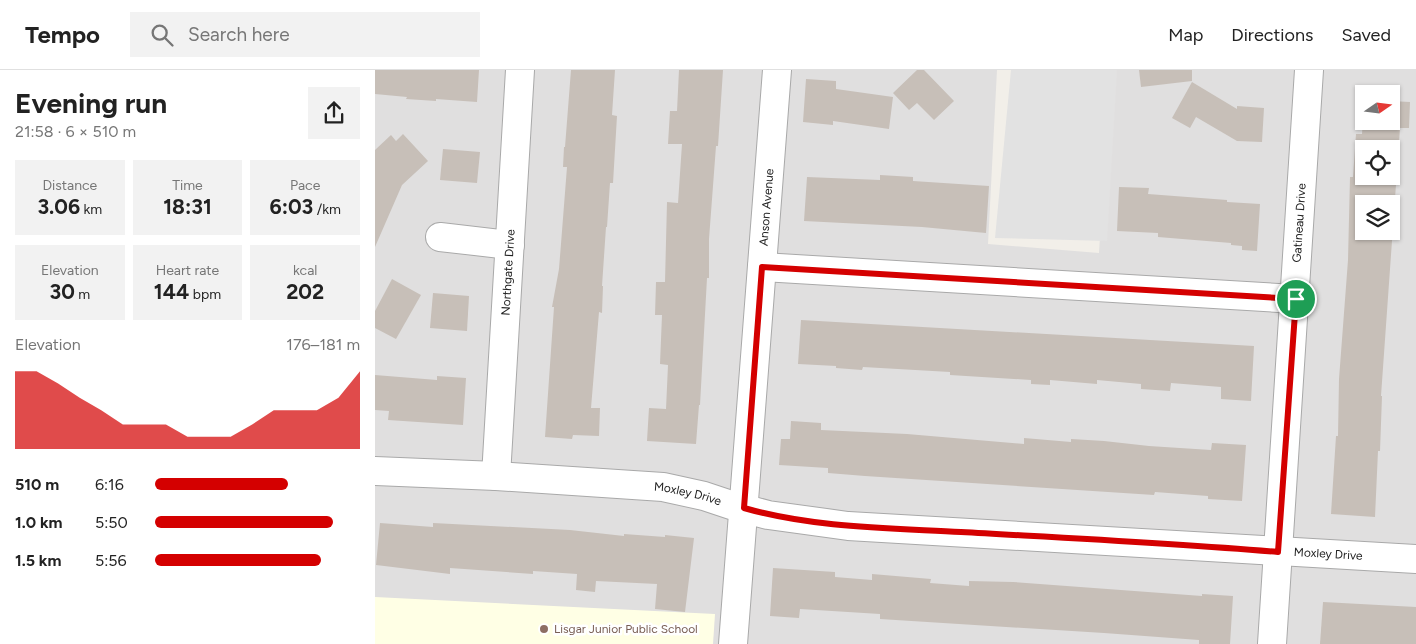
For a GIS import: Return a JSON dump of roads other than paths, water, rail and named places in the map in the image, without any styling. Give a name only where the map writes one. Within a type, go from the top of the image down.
[{"type":"street","name":"Northgate Drive","points":[[496,476],[521,70]]},
{"type":"street","name":"Anson Avenue","points":[[733,644],[777,70]]},
{"type":"street","name":"Gatineau Drive","points":[[1272,644],[1296,299],[1309,70]]},
{"type":"street","points":[[440,237],[511,245]]},
{"type":"street","points":[[762,267],[1296,299]]},
{"type":"street","name":"Moxley Drive","points":[[375,471],[496,476],[663,487],[704,496],[768,515],[848,526],[1416,559]]},
{"type":"place","name":"Lisgar Junior Public School","points":[[544,629]]}]
